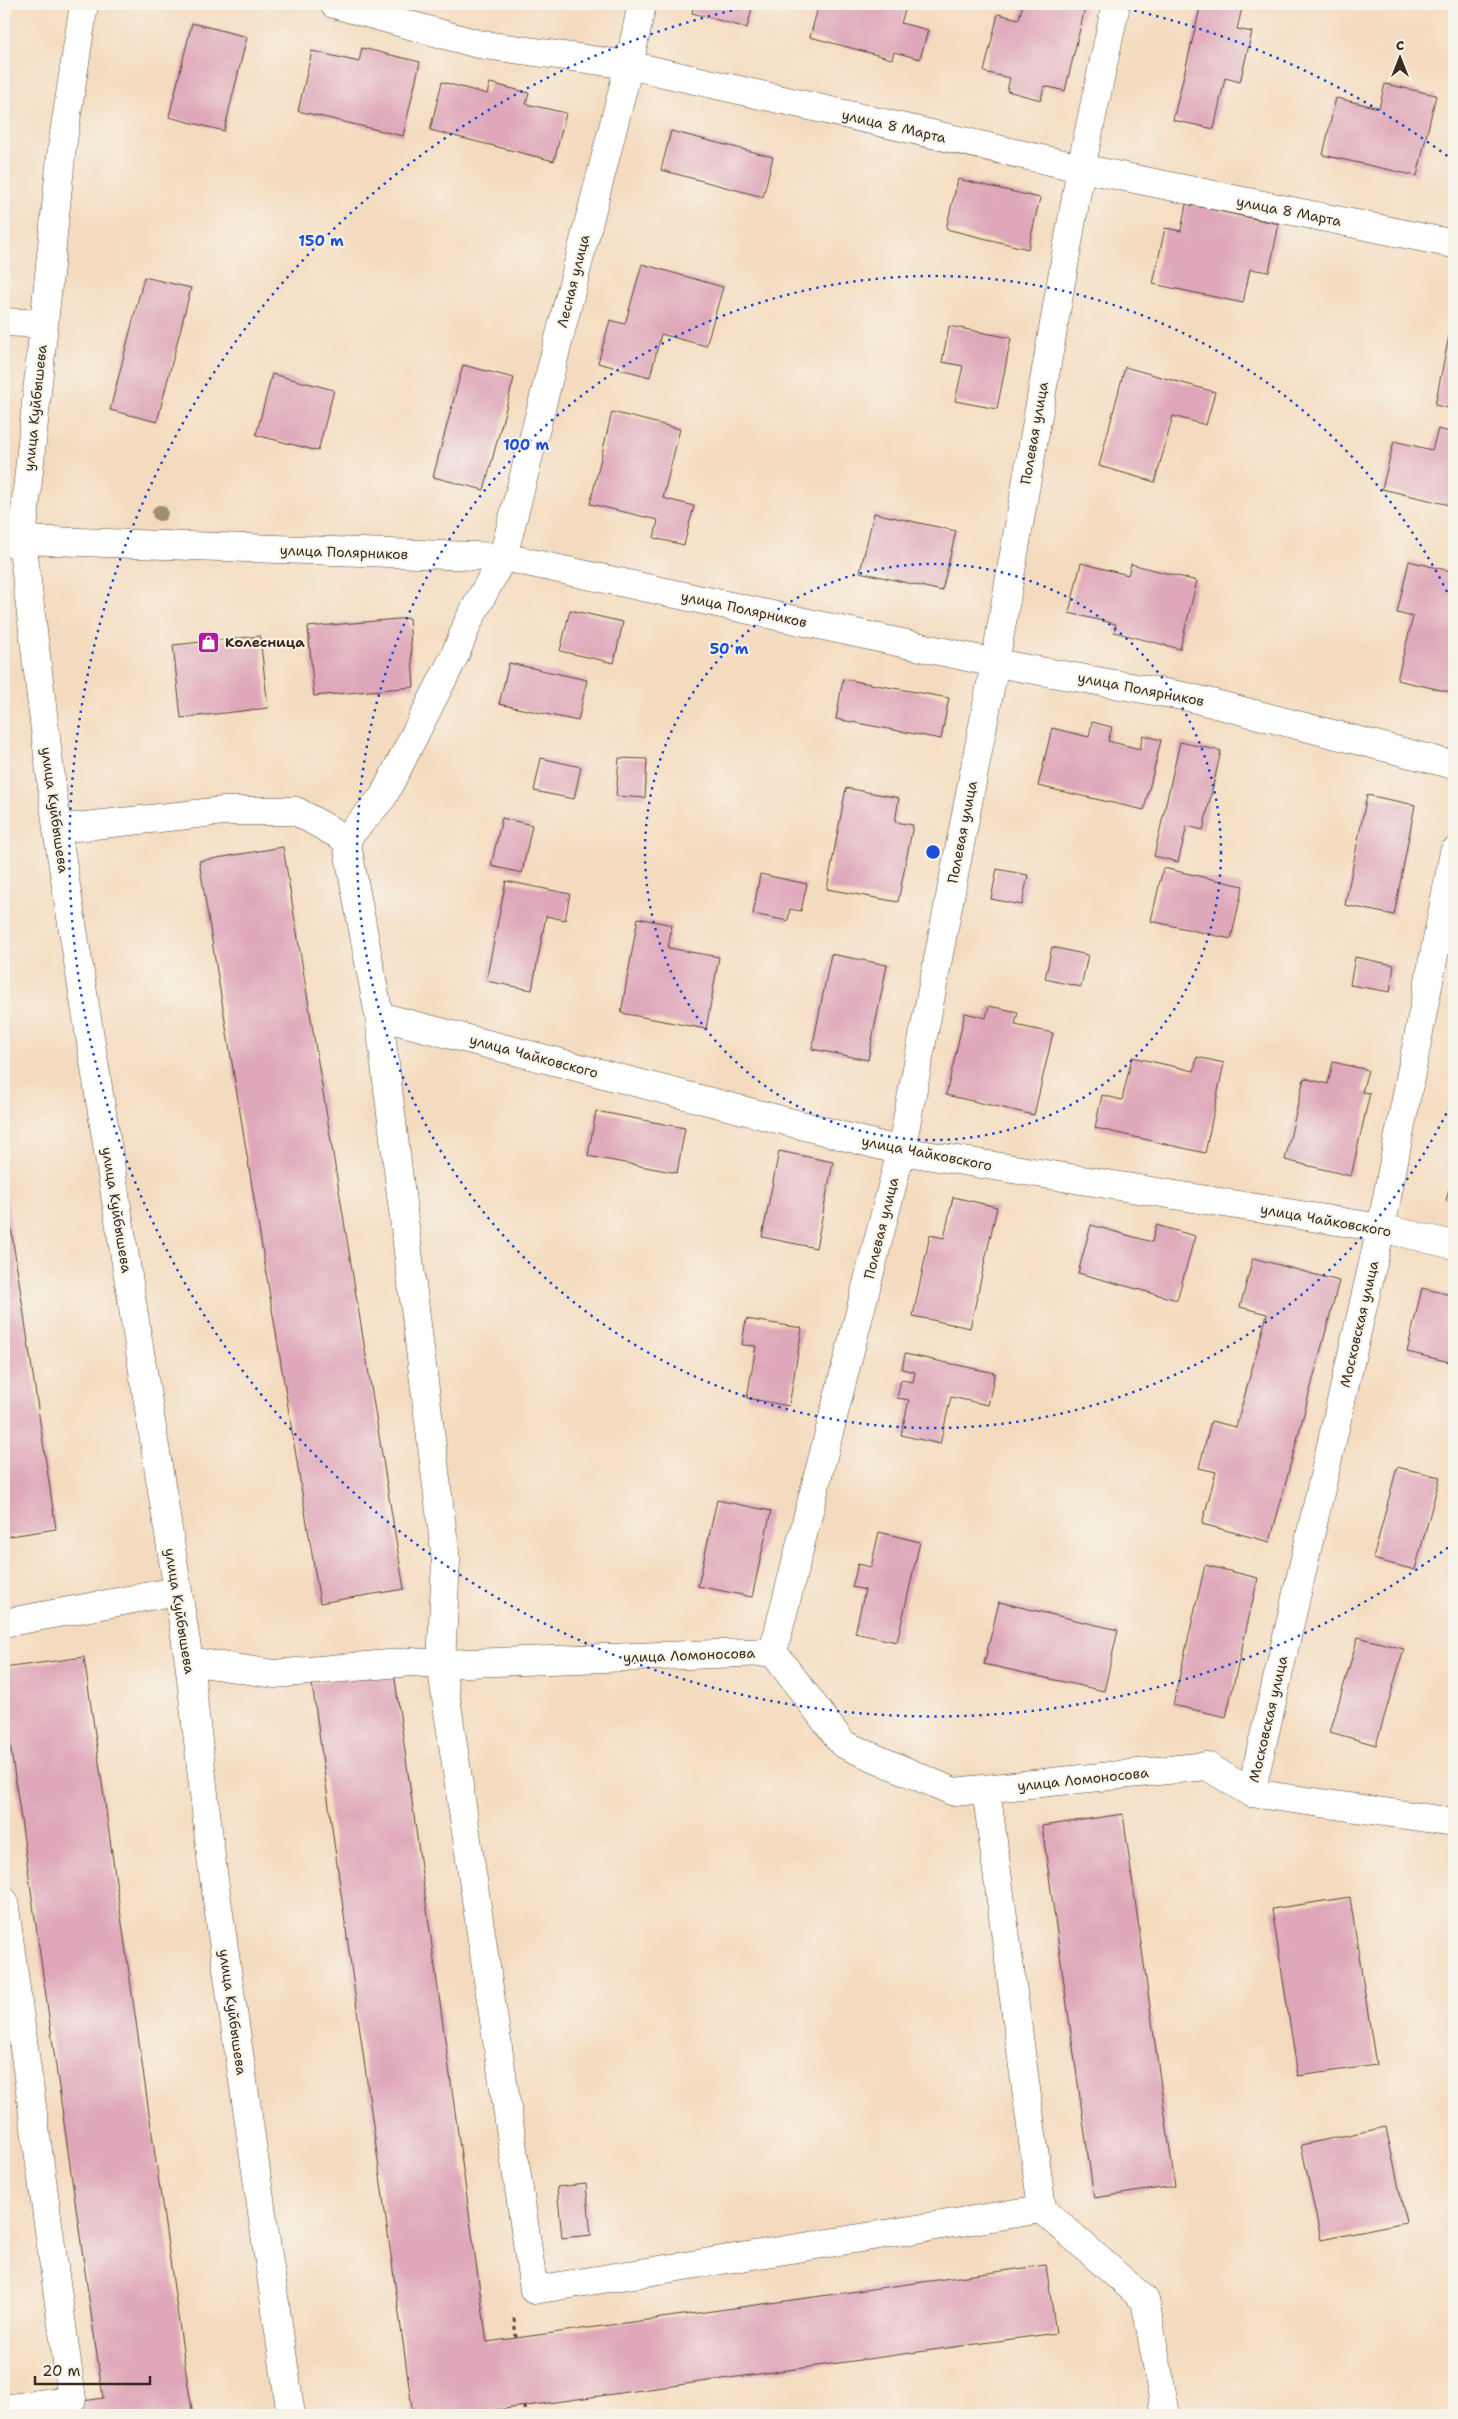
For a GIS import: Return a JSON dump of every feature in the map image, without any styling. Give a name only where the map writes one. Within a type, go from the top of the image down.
[{"type":"street","name":"улица Куйбышева","points":[[84,4],[62,147],[44,324],[13,542],[189,1661],[212,1865],[291,2415]]},
{"type":"street","name":"улица 8 Марта","points":[[334,4],[478,44],[629,65],[1080,168],[1454,244]]},
{"type":"street","name":"Лесная улица","points":[[346,839],[383,797],[426,716],[469,620],[502,558],[629,65],[642,4]]},
{"type":"street","name":"Полевая улица","points":[[772,1652],[901,1151],[994,663],[1080,168],[1116,4]]},
{"type":"street","points":[[4,322],[44,324]]},
{"type":"street","name":"улица Полярников","points":[[13,542],[502,558],[994,663],[1188,697],[1454,765]]},
{"type":"street","points":[[57,829],[224,811],[296,811],[346,839],[379,1016],[446,1560],[441,1664],[534,2290],[1042,2209]]},
{"type":"street","name":"Московская улица","points":[[1251,1793],[1382,1228],[1454,852]]},
{"type":"street","name":"улица Чайковского","points":[[379,1016],[901,1151],[1382,1228],[1454,1245]]},
{"type":"street","points":[[4,1623],[178,1591]]},
{"type":"street","name":"улица Ломоносова","points":[[189,1661],[274,1674],[411,1662],[441,1664],[772,1652],[842,1744],[954,1792],[1207,1766],[1251,1793],[1454,1822]]},
{"type":"street","points":[[986,1789],[1042,2209],[1145,2300],[1166,2415]]},
{"type":"street","points":[[4,1901],[72,2399],[4,2410]]},
{"type":"path","points":[[524,2406],[525,2415]]},
{"type":"building","points":[[694,4],[753,4],[747,28],[692,13]]},
{"type":"building","points":[[819,4],[907,4],[901,23],[928,30],[920,59],[894,52],[892,59],[810,37]]},
{"type":"building","points":[[1023,4],[1086,4],[1065,91],[1044,86],[1041,100],[1007,91],[1010,78],[984,72],[998,14],[1019,19]]},
{"type":"building","points":[[1201,4],[1243,4],[1237,29],[1252,32],[1240,82],[1225,78],[1214,129],[1173,120]]},
{"type":"building","points":[[192,23],[247,37],[224,131],[169,117]]},
{"type":"building","points":[[362,48],[420,62],[403,136],[298,111],[312,51],[359,62]]},
{"type":"building","points":[[442,82],[487,94],[490,83],[529,93],[526,104],[566,113],[554,161],[430,130]]},
{"type":"building","points":[[1385,84],[1436,95],[1417,176],[1323,155],[1336,98],[1379,108]]},
{"type":"building","points":[[671,131],[773,157],[763,197],[661,170]]},
{"type":"building","points":[[958,179],[1040,198],[1028,249],[946,229]]},
{"type":"building","points":[[1186,204],[1279,224],[1269,272],[1250,269],[1243,303],[1153,284],[1165,228],[1181,231]]},
{"type":"building","points":[[642,264],[723,287],[706,346],[661,334],[650,377],[598,363],[610,320],[625,324]]},
{"type":"building","points":[[144,277],[191,288],[157,422],[110,410]]},
{"type":"building","points":[[1454,316],[1454,409],[1435,405]]},
{"type":"building","points":[[949,326],[1011,338],[997,409],[955,401],[963,366],[942,362]]},
{"type":"building","points":[[463,365],[514,378],[484,490],[433,477]]},
{"type":"building","points":[[1125,367],[1215,392],[1206,425],[1173,416],[1155,482],[1099,466]]},
{"type":"building","points":[[272,374],[334,390],[318,451],[256,435]]},
{"type":"building","points":[[612,412],[680,429],[663,498],[694,506],[684,545],[654,538],[658,520],[590,504]]},
{"type":"building","points":[[1438,429],[1454,433],[1454,506],[1382,489],[1394,441],[1432,450]]},
{"type":"building","points":[[874,513],[956,531],[942,591],[860,572]]},
{"type":"building","points":[[1409,561],[1454,572],[1454,693],[1397,680],[1413,617],[1397,613]]},
{"type":"building","points":[[1081,563],[1128,575],[1131,564],[1197,581],[1180,649],[1114,632],[1116,624],[1069,613]]},
{"type":"building","points":[[570,610],[623,622],[614,663],[560,651]]},
{"type":"building","points":[[409,618],[414,687],[314,696],[308,627]]},
{"type":"building","points":[[260,636],[268,708],[181,718],[173,645]]},
{"type":"building","points":[[509,663],[587,680],[578,721],[499,704]]},
{"type":"building","points":[[843,679],[949,698],[941,739],[836,719]]},
{"type":"building","points":[[1092,722],[1112,727],[1108,741],[1140,749],[1143,735],[1161,740],[1144,810],[1038,786],[1052,728],[1089,737]]},
{"type":"building","points":[[1180,742],[1221,751],[1203,830],[1187,826],[1178,862],[1154,856]]},
{"type":"building","points":[[541,758],[581,767],[574,799],[534,791]]},
{"type":"building","points":[[619,758],[647,759],[645,798],[616,796]]},
{"type":"building","points":[[846,788],[899,798],[895,822],[913,825],[898,902],[827,889]]},
{"type":"building","points":[[1367,795],[1415,805],[1394,915],[1345,905]]},
{"type":"building","points":[[502,818],[532,825],[522,873],[491,866]]},
{"type":"building","points":[[283,847],[404,1589],[320,1603],[199,861]]},
{"type":"building","points":[[1163,868],[1243,886],[1231,939],[1151,921]]},
{"type":"building","points":[[997,869],[1028,875],[1022,905],[991,899]]},
{"type":"building","points":[[760,874],[807,884],[801,911],[790,909],[788,921],[753,914]]},
{"type":"building","points":[[506,881],[570,894],[565,920],[546,916],[532,990],[486,981]]},
{"type":"building","points":[[638,918],[672,925],[668,948],[719,957],[706,1029],[621,1013]]},
{"type":"building","points":[[1052,947],[1088,955],[1081,987],[1045,979]]},
{"type":"building","points":[[831,954],[887,965],[868,1060],[812,1049]]},
{"type":"building","points":[[1355,957],[1394,965],[1390,992],[1350,985]]},
{"type":"building","points":[[989,1006],[1018,1012],[1015,1025],[1053,1033],[1034,1115],[946,1095],[965,1013],[986,1018]]},
{"type":"building","points":[[1132,1057],[1194,1071],[1197,1057],[1224,1063],[1205,1153],[1095,1128],[1102,1095],[1122,1100]]},
{"type":"building","points":[[1333,1062],[1368,1070],[1362,1092],[1370,1093],[1351,1176],[1285,1160],[1304,1078],[1328,1084]]},
{"type":"building","points":[[596,1111],[685,1128],[677,1173],[588,1156]]},
{"type":"building","points":[[779,1151],[833,1162],[816,1248],[762,1237]]},
{"type":"building","points":[[1454,1171],[1454,1203],[1446,1201]]},
{"type":"building","points":[[4,1181],[56,1529],[4,1537]]},
{"type":"building","points":[[953,1197],[997,1207],[970,1328],[913,1316],[930,1235],[944,1238]]},
{"type":"building","points":[[1091,1225],[1152,1242],[1156,1225],[1195,1236],[1177,1300],[1078,1273]]},
{"type":"building","points":[[1253,1258],[1339,1281],[1270,1542],[1202,1524],[1216,1472],[1199,1468],[1211,1421],[1236,1427],[1267,1314],[1240,1307]]},
{"type":"building","points":[[1422,1288],[1454,1296],[1454,1363],[1407,1352]]},
{"type":"building","points":[[746,1319],[802,1328],[789,1406],[747,1398],[756,1346],[742,1345]]},
{"type":"building","points":[[905,1354],[995,1373],[988,1405],[951,1397],[940,1444],[901,1435],[909,1400],[897,1398],[901,1380],[913,1382],[915,1372],[902,1369]]},
{"type":"building","points":[[1397,1467],[1440,1477],[1415,1570],[1373,1559]]},
{"type":"building","points":[[717,1500],[771,1511],[752,1597],[698,1586]]},
{"type":"building","points":[[879,1532],[920,1542],[897,1642],[855,1633],[865,1590],[852,1587],[858,1564],[871,1567]]},
{"type":"building","points":[[1205,1565],[1258,1578],[1226,1717],[1173,1705]]},
{"type":"building","points":[[999,1602],[1118,1630],[1104,1691],[984,1664]]},
{"type":"building","points":[[1358,1637],[1404,1649],[1376,1745],[1330,1732]]},
{"type":"building","points":[[84,1657],[193,2415],[4,2415],[4,2413],[103,2398],[4,1700],[4,1668]]},
{"type":"building","points":[[394,1672],[487,2342],[1046,2265],[1056,2333],[461,2415],[413,2415],[312,1683]]},
{"type":"building","points":[[1123,1814],[1175,2186],[1094,2198],[1042,1826]]},
{"type":"building","points":[[1350,1897],[1376,2065],[1298,2076],[1272,1909]]},
{"type":"building","points":[[1386,2127],[1406,2222],[1321,2239],[1301,2145]]},
{"type":"building","points":[[586,2184],[591,2235],[562,2238],[557,2187]]},
{"type":"place","name":"Колесница","points":[[209,642]]}]
